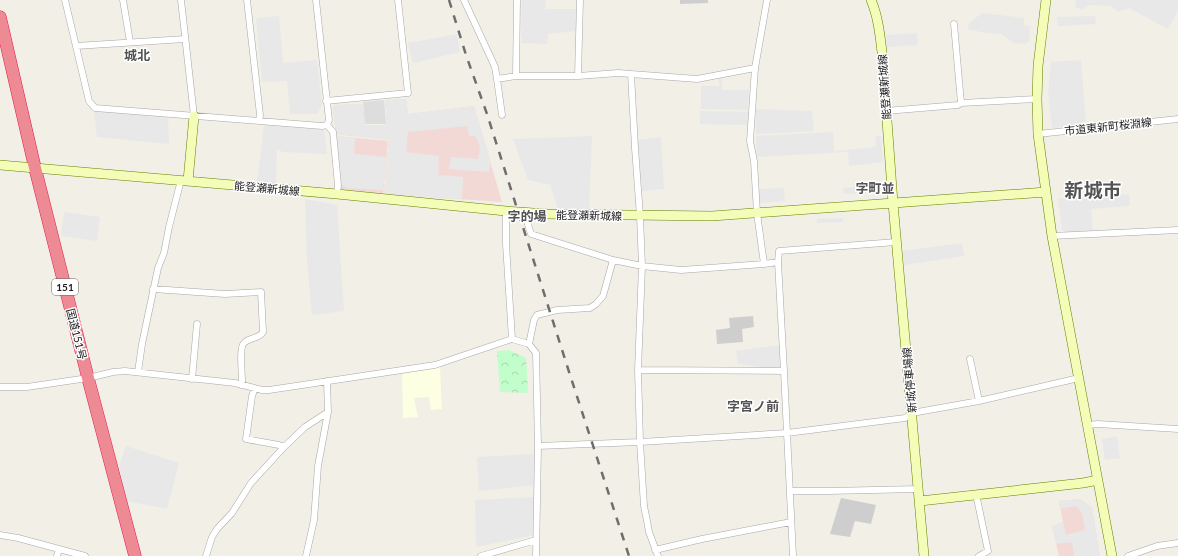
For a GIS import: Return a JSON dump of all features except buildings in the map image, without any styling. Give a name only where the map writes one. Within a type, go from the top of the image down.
[{"type":"highway","name":"国道151号","points":[[0,17],[34,168],[135,556]]},
{"type":"main road","name":"能登瀬新城線","points":[[0,164],[548,214],[712,216],[893,203],[880,31],[871,0]]},
{"type":"main road","points":[[1046,0],[1038,66],[1038,134],[1052,236],[1112,556]]},
{"type":"main road","points":[[185,181],[194,116]]},
{"type":"main road","points":[[893,203],[1046,192]]},
{"type":"main road","name":"新城停車場線","points":[[893,203],[924,556]]},
{"type":"main road","points":[[920,501],[1083,483],[1098,480]]},
{"type":"street","points":[[65,0],[89,101],[95,108],[322,126],[327,125]]},
{"type":"street","points":[[123,0],[130,42]]},
{"type":"street","points":[[181,0],[194,116]]},
{"type":"street","points":[[247,0],[260,115],[259,121]]},
{"type":"street","points":[[316,0],[329,120],[327,125]]},
{"type":"street","points":[[326,101],[408,94],[398,0]]},
{"type":"street","points":[[464,0],[495,67],[498,79],[502,115]]},
{"type":"street","points":[[516,76],[517,0]]},
{"type":"street","points":[[578,76],[580,0]]},
{"type":"street","points":[[764,264],[757,213],[754,161],[750,141],[755,68],[767,0]]},
{"type":"street","points":[[954,24],[961,104]]},
{"type":"street","points":[[76,46],[185,39]]},
{"type":"street","points":[[498,79],[516,76],[578,76],[618,72],[697,79],[755,68]]},
{"type":"street","points":[[631,74],[642,266],[638,370],[640,442],[644,506],[649,532],[656,553],[702,538],[791,522]]},
{"type":"street","points":[[886,111],[1037,98]]},
{"type":"street","name":"市道東新町桜淵線","points":[[1038,134],[1178,119]]},
{"type":"street","points":[[327,125],[333,132],[338,185],[337,194]]},
{"type":"street","points":[[138,372],[142,344],[158,268],[164,253],[169,227],[185,181]]},
{"type":"street","points":[[506,211],[506,244],[512,339]]},
{"type":"street","points":[[524,212],[531,234],[613,260],[642,266],[682,270],[778,262]]},
{"type":"street","points":[[1052,236],[1178,230]]},
{"type":"street","points":[[793,556],[778,262],[779,250],[896,242]]},
{"type":"street","points":[[529,344],[534,320],[537,315],[557,310],[590,308],[596,304],[603,296],[613,260]]},
{"type":"street","points":[[154,289],[225,294],[261,292],[263,332],[261,336],[245,342],[242,347],[241,385]]},
{"type":"street","points":[[192,379],[197,324]]},
{"type":"street","points":[[0,387],[27,387],[125,371],[241,385],[262,390],[269,390],[435,365],[512,339],[529,344],[536,353],[538,446],[536,556]]},
{"type":"street","points":[[970,359],[979,401]]},
{"type":"street","points":[[638,370],[784,371]]},
{"type":"street","points":[[538,446],[787,434],[905,418],[912,413],[979,401],[1079,378]]},
{"type":"street","points":[[306,556],[314,520],[318,466],[328,412],[328,381]]},
{"type":"street","points":[[255,388],[252,396],[246,439],[284,447]]},
{"type":"street","points":[[206,556],[212,537],[217,529],[232,513],[251,483],[284,447],[305,427],[328,412]]},
{"type":"street","points":[[1088,425],[1098,424],[1178,429]]},
{"type":"street","points":[[790,491],[919,489]]},
{"type":"street","points":[[976,494],[988,551],[979,556]]},
{"type":"street","points":[[0,535],[18,538],[85,556]]},
{"type":"street","points":[[481,556],[536,540]]},
{"type":"street","points":[[1128,556],[1157,546],[1178,542]]},
{"type":"street","points":[[57,556],[59,549]]},
{"type":"shaded area","points":[[522,0],[546,0],[545,9],[577,9],[576,31],[548,34],[547,44],[521,43]]},
{"type":"shaded area","points":[[680,0],[708,0],[708,3],[680,4]]},
{"type":"shaded area","points":[[1076,0],[1178,0],[1178,10],[1168,29],[1129,8],[1118,12],[1111,6],[1090,5],[1083,9],[1075,8]]},
{"type":"shaded area","points":[[982,13],[1024,18],[1024,25],[1030,26],[1029,42],[1023,44],[1014,43],[1001,34],[985,33],[968,29],[969,23]]},
{"type":"shaded area","points":[[279,16],[283,63],[317,60],[322,105],[317,114],[290,114],[287,81],[262,82],[256,18]]},
{"type":"shaded area","points":[[1095,16],[1096,24],[1058,26],[1057,17]]},
{"type":"shaded area","points":[[917,33],[918,45],[887,47],[886,35]]},
{"type":"shaded area","points":[[457,34],[460,52],[413,63],[408,43]]},
{"type":"shaded area","points":[[1081,60],[1086,124],[1052,128],[1048,93],[1051,62]]},
{"type":"shaded area","points":[[722,76],[722,90],[749,90],[748,110],[701,109],[701,86],[719,86],[719,77]]},
{"type":"shaded area","points":[[406,99],[408,114],[474,106],[502,202],[384,194],[389,140],[336,134],[333,108],[335,105],[362,104],[365,125],[387,125],[385,100]]},
{"type":"shaded area","points":[[406,99],[408,114],[474,106],[491,162],[489,172],[449,169],[451,157],[478,159],[480,148],[478,141],[475,136],[469,136],[467,126],[408,132],[406,152],[439,156],[438,175],[463,177],[462,199],[384,194],[389,140],[336,134],[333,108],[335,105],[362,104],[365,125],[387,125],[385,100]]},
{"type":"shaded area","points":[[384,100],[386,124],[365,124],[363,102]]},
{"type":"shaded area","points":[[756,109],[812,111],[814,131],[756,134]]},
{"type":"shaded area","points":[[94,111],[168,117],[169,144],[97,137]]},
{"type":"shaded area","points":[[700,111],[749,112],[749,125],[700,124]]},
{"type":"shaded area","points":[[264,125],[324,130],[327,154],[283,152],[277,149],[276,185],[257,183]]},
{"type":"shaded area","points":[[833,132],[834,151],[876,147],[875,136],[881,136],[883,162],[849,166],[848,152],[757,157],[756,136]]},
{"type":"shaded area","points":[[336,136],[388,141],[383,194],[341,189]]},
{"type":"shaded area","points":[[336,136],[355,138],[354,154],[386,157],[383,190],[347,188],[340,183]]},
{"type":"shaded area","points":[[592,136],[589,210],[559,211],[550,185],[528,180],[513,139]]},
{"type":"shaded area","points":[[661,137],[664,189],[642,191],[637,140]]},
{"type":"shaded area","points":[[880,186],[875,192],[844,194],[843,188]]},
{"type":"shaded area","points":[[784,188],[785,201],[760,203],[759,189]]},
{"type":"shaded area","points":[[1129,194],[1130,206],[1091,209],[1093,231],[1066,232],[1062,229],[1058,199]]},
{"type":"shaded area","points":[[305,199],[337,205],[344,311],[312,315],[307,262]]},
{"type":"shaded area","points":[[64,212],[100,217],[97,241],[61,236]]},
{"type":"shaded area","points":[[843,218],[843,222],[817,223],[817,219]]},
{"type":"shaded area","points":[[962,243],[964,256],[904,265],[903,251]]},
{"type":"shaded area","points":[[753,316],[754,327],[742,329],[743,342],[717,344],[716,330],[730,328],[729,318]]},
{"type":"shaded area","points":[[782,345],[784,366],[767,368],[738,364],[736,351]]},
{"type":"shaded area","points":[[440,367],[442,409],[431,410],[429,397],[414,398],[418,417],[403,418],[402,374]]},
{"type":"shaded area","points":[[1117,436],[1120,458],[1105,460],[1102,439]]},
{"type":"shaded area","points":[[126,446],[179,463],[167,509],[126,501],[119,465]]},
{"type":"shaded area","points":[[533,454],[536,485],[479,491],[477,457]]},
{"type":"shaded area","points":[[534,497],[534,535],[476,547],[475,500]]},
{"type":"shaded area","points":[[841,498],[876,505],[871,524],[855,521],[850,537],[830,534]]},
{"type":"shaded area","points":[[1080,499],[1092,508],[1100,556],[1059,556],[1052,526],[1063,522],[1059,501]]},
{"type":"shaded area","points":[[1080,499],[1092,508],[1100,556],[1074,556],[1072,542],[1056,544],[1052,526],[1063,522],[1066,535],[1085,530],[1082,513],[1078,508],[1075,506],[1060,509],[1059,501]]},
{"type":"green space","points":[[509,350],[526,358],[528,393],[500,392],[497,351]]},
{"type":"railway","points":[[449,0],[629,556]]},
{"type":"district","name":"城北","points":[[137,55]]},
{"type":"district","name":"字町並","points":[[875,188]]},
{"type":"district","name":"新城市","points":[[1093,189]]},
{"type":"district","name":"字的場","points":[[527,216]]},
{"type":"district","name":"字宮ノ前","points":[[753,406]]}]
